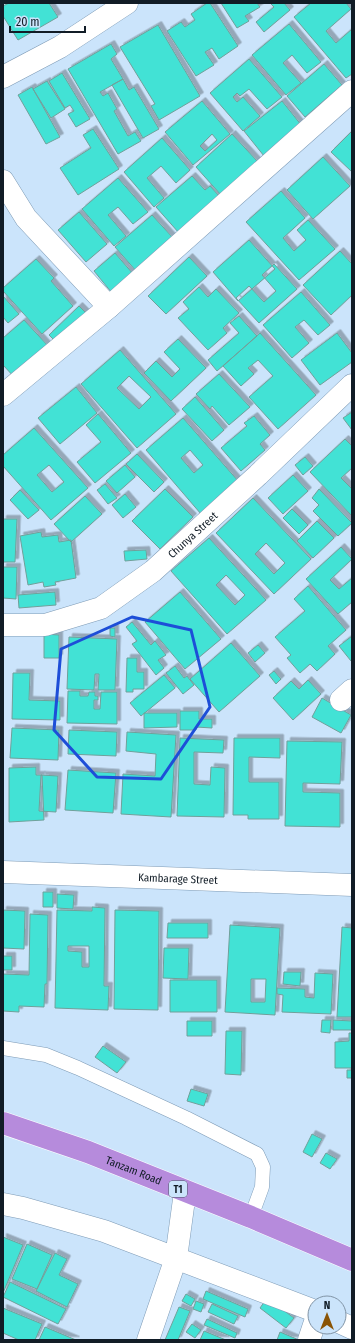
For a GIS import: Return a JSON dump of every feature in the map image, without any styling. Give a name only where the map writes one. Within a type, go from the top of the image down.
[{"type":"highway","name":"Tanzam Road","points":[[3,1123],[88,1152],[185,1192],[251,1217],[352,1260]]},
{"type":"street","points":[[3,77],[60,48],[127,3]]},
{"type":"street","points":[[3,395],[109,307],[352,91]]},
{"type":"street","points":[[3,181],[26,218],[109,307]]},
{"type":"street","name":"Chunya Street","points":[[3,625],[45,624],[100,608],[153,571],[352,385]]},
{"type":"street","name":"Kambarage Street","points":[[3,872],[352,885]]},
{"type":"street","points":[[148,1340],[176,1258],[185,1192]]},
{"type":"street","points":[[3,1204],[24,1208],[104,1231],[307,1308]]},
{"type":"lane","points":[[3,1048],[46,1055],[78,1068],[186,1118],[257,1154],[263,1166],[262,1187],[251,1217]]},
{"type":"highlighted area","points":[[132,617],[191,630],[210,707],[161,779],[97,777],[54,730],[61,649]]},
{"type":"building","points":[[9,3],[49,3],[58,17],[18,40],[3,16],[3,6]]},
{"type":"building","points":[[207,3],[210,3],[238,46],[219,59],[212,48],[205,52],[214,65],[196,76],[167,31],[181,22],[185,27],[195,20],[191,14]]},
{"type":"building","points":[[221,3],[257,3],[260,7],[245,16],[249,21],[237,28]]},
{"type":"building","points":[[270,3],[284,3],[290,10],[264,32],[256,22],[274,7]]},
{"type":"building","points":[[311,3],[346,3],[351,9],[326,31],[336,43],[352,29],[352,74],[346,78],[294,17]]},
{"type":"building","points":[[289,24],[321,62],[307,73],[292,55],[283,63],[301,83],[286,95],[252,55]]},
{"type":"building","points":[[158,25],[200,96],[159,120],[151,106],[155,104],[120,47]]},
{"type":"building","points":[[111,44],[117,54],[111,59],[123,79],[100,92],[103,96],[108,93],[117,109],[114,111],[128,136],[135,132],[141,141],[118,154],[68,69]]},
{"type":"building","points":[[249,59],[282,97],[267,109],[249,89],[240,96],[237,93],[233,97],[237,102],[243,97],[260,116],[243,131],[210,93]]},
{"type":"building","points":[[324,64],[342,85],[305,117],[287,96]]},
{"type":"building","points":[[62,73],[90,119],[76,127],[68,114],[74,111],[70,105],[65,108],[49,81]]},
{"type":"building","points":[[123,79],[129,90],[134,87],[159,129],[143,138],[112,85]]},
{"type":"building","points":[[47,81],[65,109],[51,118],[33,89]]},
{"type":"building","points":[[32,87],[60,137],[46,144],[18,95]]},
{"type":"building","points":[[202,101],[230,134],[193,165],[165,132]],"holes":[[[212,134],[217,140],[205,151],[200,146]]]},
{"type":"building","points":[[282,101],[302,126],[264,156],[244,131]]},
{"type":"building","points":[[93,129],[119,169],[78,195],[60,168],[91,148],[83,135]]},
{"type":"building","points":[[352,131],[352,172],[331,152]]},
{"type":"building","points":[[232,134],[258,162],[221,195],[196,167]]},
{"type":"building","points":[[162,138],[190,170],[176,183],[161,166],[147,178],[164,198],[154,207],[124,172]]},
{"type":"building","points":[[323,157],[350,186],[313,219],[287,190]]},
{"type":"building","points":[[192,176],[205,190],[210,186],[220,197],[179,233],[156,207]]},
{"type":"building","points":[[118,178],[148,212],[133,224],[118,207],[108,215],[126,236],[114,246],[82,209]]},
{"type":"building","points":[[281,191],[305,218],[283,238],[294,251],[306,240],[297,230],[308,220],[335,249],[299,280],[246,222]]},
{"type":"building","points":[[79,212],[107,244],[86,262],[58,230]]},
{"type":"building","points":[[152,215],[174,239],[137,272],[115,247]]},
{"type":"building","points":[[249,240],[275,269],[238,301],[213,272]]},
{"type":"building","points":[[340,251],[352,264],[352,295],[331,315],[303,285]]},
{"type":"building","points":[[115,253],[134,275],[112,293],[94,271]]},
{"type":"building","points":[[189,257],[207,276],[166,314],[148,296]]},
{"type":"building","points":[[36,259],[54,278],[51,281],[73,306],[42,334],[3,291],[3,288]]},
{"type":"building","points":[[274,264],[297,289],[259,323],[236,298],[249,286],[264,302],[276,291],[262,275]]},
{"type":"building","points":[[199,287],[208,297],[216,289],[239,313],[223,328],[227,333],[208,350],[178,318],[189,309],[183,302]]},
{"type":"building","points":[[301,292],[330,325],[318,335],[304,320],[295,327],[309,343],[292,358],[263,325]]},
{"type":"building","points":[[3,296],[19,314],[8,323],[3,317]]},
{"type":"building","points":[[79,306],[88,315],[58,344],[49,335]]},
{"type":"building","points":[[239,316],[257,336],[217,371],[208,360],[239,333],[230,323]]},
{"type":"building","points":[[24,320],[50,348],[16,379],[3,365],[3,338]]},
{"type":"building","points":[[260,333],[316,395],[278,429],[249,397],[273,376],[258,360],[248,368],[254,374],[241,386],[223,366]]},
{"type":"building","points":[[337,333],[352,353],[352,362],[320,385],[301,360]]},
{"type":"building","points":[[178,339],[206,368],[171,401],[144,373],[156,361],[172,377],[180,369],[164,352]]},
{"type":"building","points":[[120,350],[176,414],[137,448],[81,384]],"holes":[[[129,376],[151,397],[139,409],[117,388]]]},
{"type":"building","points":[[219,374],[250,407],[229,425],[212,406],[210,409],[196,394]]},
{"type":"building","points":[[76,387],[97,413],[60,444],[38,418]]},
{"type":"building","points":[[195,397],[224,430],[212,441],[182,409]]},
{"type":"building","points":[[352,412],[352,430],[343,418]]},
{"type":"building","points":[[98,414],[131,453],[95,483],[77,462],[101,442],[86,425]]},
{"type":"building","points":[[254,416],[270,435],[260,444],[265,450],[241,471],[221,448],[247,426],[244,423]]},
{"type":"building","points":[[183,418],[239,482],[201,514],[146,450]],"holes":[[[190,450],[203,465],[194,473],[181,458]]]},
{"type":"building","points":[[34,428],[88,488],[51,520],[3,466],[3,455]],"holes":[[[49,465],[64,482],[52,492],[37,475]]]},
{"type":"building","points":[[345,439],[352,446],[352,468],[341,478],[352,489],[352,516],[310,472]]},
{"type":"building","points":[[137,454],[164,482],[154,492],[126,464]]},
{"type":"building","points":[[305,457],[313,466],[303,475],[295,465]]},
{"type":"building","points":[[125,465],[135,477],[117,493],[106,481]]},
{"type":"building","points":[[293,475],[308,491],[283,514],[268,498]]},
{"type":"building","points":[[105,484],[117,498],[108,504],[97,490]]},
{"type":"building","points":[[165,489],[193,517],[160,549],[132,521]]},
{"type":"building","points":[[319,489],[352,523],[338,536],[313,511],[319,505],[312,498]]},
{"type":"building","points":[[20,490],[39,510],[28,519],[10,500]]},
{"type":"building","points":[[125,494],[136,507],[123,518],[112,505]]},
{"type":"building","points":[[85,496],[102,514],[71,542],[54,524]]},
{"type":"building","points":[[253,498],[311,559],[274,594],[216,533]],"holes":[[[266,543],[285,563],[274,574],[255,554]]]},
{"type":"building","points":[[292,509],[308,525],[299,534],[283,518]]},
{"type":"building","points":[[3,519],[17,519],[15,562],[3,562]]},
{"type":"building","points":[[317,521],[334,538],[313,558],[297,541]]},
{"type":"building","points":[[41,532],[42,537],[58,535],[59,542],[71,540],[76,578],[55,582],[56,585],[44,587],[43,582],[28,585],[20,536]]},
{"type":"building","points":[[209,538],[266,600],[227,634],[171,571]],"holes":[[[226,575],[245,595],[235,605],[216,585]]]},
{"type":"building","points":[[341,547],[352,559],[330,580],[339,589],[352,578],[352,602],[338,614],[306,579]]},
{"type":"building","points":[[146,550],[147,559],[125,561],[124,551]]},
{"type":"building","points":[[3,567],[17,567],[16,599],[3,598]]},
{"type":"building","points":[[308,586],[346,630],[328,646],[335,654],[317,671],[310,664],[300,673],[287,658],[291,655],[275,637],[305,611],[294,599]]},
{"type":"building","points":[[55,592],[56,605],[19,608],[18,595]]},
{"type":"building","points":[[180,592],[221,639],[185,669],[145,622]]},
{"type":"building","points":[[132,622],[151,645],[155,641],[166,655],[158,660],[164,668],[156,675],[132,644],[137,641],[126,627]]},
{"type":"building","points":[[110,628],[115,628],[115,637],[110,636]]},
{"type":"building","points":[[44,634],[59,635],[59,658],[44,658]]},
{"type":"building","points":[[352,636],[352,660],[351,661],[339,646]]},
{"type":"building","points":[[69,637],[117,639],[115,690],[98,690],[99,674],[95,674],[94,690],[67,689]]},
{"type":"building","points":[[231,643],[260,676],[219,712],[190,679]]},
{"type":"building","points":[[258,645],[265,653],[255,662],[248,653]]},
{"type":"building","points":[[127,658],[137,658],[137,672],[144,672],[144,689],[133,689],[133,692],[126,692]]},
{"type":"building","points":[[175,666],[184,678],[187,676],[194,685],[183,694],[166,673]]},
{"type":"building","points":[[274,671],[281,679],[276,684],[269,675]]},
{"type":"building","points":[[13,673],[30,673],[29,700],[60,701],[60,720],[12,719]]},
{"type":"building","points":[[164,675],[175,688],[141,716],[130,703]]},
{"type":"building","points":[[308,680],[321,694],[293,720],[273,698],[291,681],[299,689]]},
{"type":"building","points":[[68,691],[80,691],[80,696],[88,696],[89,692],[95,692],[95,696],[98,696],[98,700],[94,700],[94,709],[100,709],[101,692],[117,692],[117,724],[67,723]]},
{"type":"building","points":[[322,698],[351,715],[341,733],[312,717]]},
{"type":"building","points":[[180,711],[199,711],[199,719],[212,719],[212,728],[196,727],[196,730],[180,730]]},
{"type":"building","points":[[144,713],[177,713],[177,727],[144,728]]},
{"type":"building","points":[[12,728],[59,730],[58,760],[10,758]]},
{"type":"building","points":[[69,730],[117,732],[116,756],[68,754]]},
{"type":"building","points":[[127,732],[176,735],[171,817],[121,814],[123,774],[155,776],[156,754],[126,751]]},
{"type":"building","points":[[180,738],[224,740],[223,753],[194,752],[194,784],[210,785],[211,767],[225,768],[224,817],[177,816]]},
{"type":"building","points":[[234,738],[280,738],[280,758],[249,757],[249,782],[279,782],[279,819],[248,819],[248,815],[233,815]]},
{"type":"building","points":[[287,741],[342,742],[340,784],[303,783],[303,792],[340,793],[340,827],[285,826]]},
{"type":"building","points":[[36,767],[36,775],[42,775],[44,820],[9,822],[9,768]]},
{"type":"building","points":[[68,770],[116,773],[113,813],[65,810]]},
{"type":"building","points":[[41,775],[58,776],[56,812],[39,811]]},
{"type":"building","points":[[43,892],[53,892],[53,907],[43,907]]},
{"type":"building","points":[[57,894],[74,895],[73,909],[57,908]]},
{"type":"building","points":[[92,907],[105,908],[104,986],[109,986],[108,1010],[55,1008],[57,910],[92,911]],"holes":[[[68,946],[89,946],[89,967],[82,967],[82,952],[68,951]]]},
{"type":"building","points":[[3,910],[25,911],[24,949],[3,948]]},
{"type":"building","points":[[115,910],[159,911],[158,1010],[114,1009]]},
{"type":"building","points":[[30,914],[48,915],[47,984],[45,984],[44,1007],[19,1006],[19,1012],[3,1011],[3,974],[29,975]]},
{"type":"building","points":[[168,923],[208,923],[208,938],[167,938]]},
{"type":"building","points":[[230,925],[280,928],[275,1015],[225,1012]],"holes":[[[251,979],[266,979],[265,1002],[251,1002]]]},
{"type":"building","points":[[342,927],[352,928],[352,1017],[337,1017]]},
{"type":"building","points":[[164,948],[189,948],[188,979],[163,978]]},
{"type":"building","points":[[3,956],[12,956],[12,970],[3,970]]},
{"type":"building","points":[[284,972],[301,972],[300,986],[283,984]]},
{"type":"building","points":[[315,973],[333,974],[331,1014],[282,1012],[283,995],[277,994],[277,988],[305,989],[305,997],[314,998]]},
{"type":"building","points":[[170,980],[217,980],[217,1012],[170,1012]]},
{"type":"building","points":[[322,1020],[331,1020],[330,1033],[321,1032]]},
{"type":"building","points":[[333,1020],[352,1021],[352,1030],[333,1030]]},
{"type":"building","points":[[187,1021],[212,1021],[212,1036],[187,1036]]},
{"type":"building","points":[[226,1031],[242,1031],[241,1075],[225,1074]]},
{"type":"building","points":[[349,1033],[352,1033],[352,1068],[335,1068],[335,1042],[349,1041]]},
{"type":"building","points":[[103,1046],[126,1062],[117,1073],[95,1057]]},
{"type":"building","points":[[347,1070],[352,1070],[352,1078],[347,1078]]},
{"type":"building","points":[[191,1089],[208,1094],[204,1106],[187,1101]]},
{"type":"building","points":[[312,1134],[322,1139],[312,1157],[303,1152]]},
{"type":"building","points":[[326,1153],[337,1159],[330,1169],[320,1163]]},
{"type":"building","points":[[3,1237],[23,1245],[3,1293]]},
{"type":"building","points":[[27,1244],[52,1255],[37,1289],[12,1279]]},
{"type":"building","points":[[55,1253],[67,1259],[59,1275],[78,1284],[67,1307],[36,1291]]},
{"type":"building","points":[[10,1282],[66,1309],[58,1324],[3,1297]]},
{"type":"building","points":[[206,1291],[248,1309],[245,1317],[203,1299]]},
{"type":"building","points":[[186,1294],[195,1299],[191,1306],[182,1301]]},
{"type":"building","points":[[267,1298],[294,1318],[286,1328],[260,1308]]},
{"type":"building","points":[[196,1301],[204,1304],[201,1312],[193,1309]]},
{"type":"building","points":[[212,1304],[238,1316],[234,1324],[208,1312]]},
{"type":"building","points":[[179,1307],[190,1311],[178,1340],[165,1340]]},
{"type":"building","points":[[3,1308],[42,1324],[35,1340],[19,1340],[3,1333]]},
{"type":"building","points":[[207,1319],[237,1333],[235,1338],[204,1325]]},
{"type":"building","points":[[192,1324],[201,1330],[195,1338],[186,1332]]},
{"type":"building","points":[[45,1327],[76,1340],[39,1340]]},
{"type":"building","points":[[204,1331],[226,1340],[200,1340]]},
{"type":"building","points":[[280,1332],[299,1340],[277,1340]]}]
